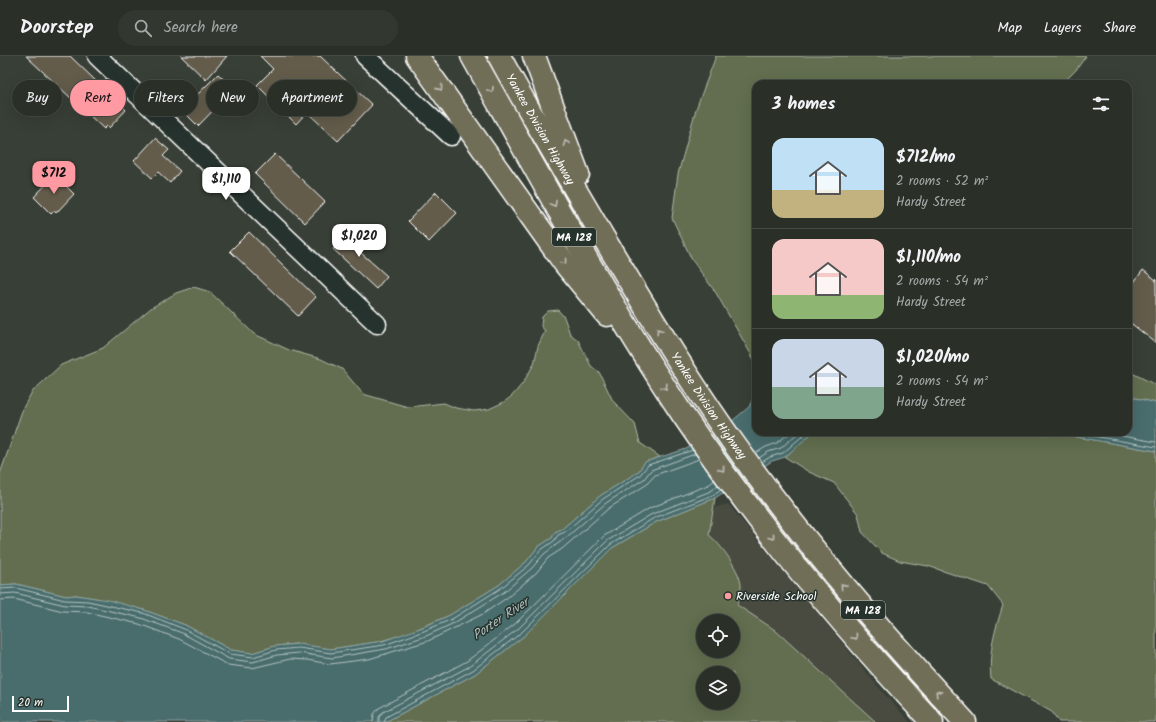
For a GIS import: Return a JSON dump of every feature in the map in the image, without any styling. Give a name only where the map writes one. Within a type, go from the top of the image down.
[{"type":"highway","points":[[417,56],[565,264],[603,311],[650,363]]},
{"type":"highway","name":"Yankee Division Highway","points":[[472,56],[580,248],[683,414],[749,506],[794,565],[882,669],[932,722]]},
{"type":"highway","name":"Yankee Division Highway","points":[[499,56],[652,320],[736,448],[869,617],[965,722]]},
{"type":"highway","points":[[534,56],[600,231]]},
{"type":"street","points":[[97,56],[376,324]]},
{"type":"street","points":[[365,56],[451,136]]},
{"type":"shaded area","name":"Riverside School","points":[[728,504],[884,694],[910,722],[494,722],[675,519]]},
{"type":"green space","points":[[716,56],[1086,56],[1076,70],[1066,80],[752,80],[752,356],[716,293],[692,260],[672,218],[678,174],[696,109]]},
{"type":"green space","points":[[194,287],[210,292],[254,334],[289,350],[321,359],[342,369],[363,394],[408,407],[444,403],[456,408],[474,411],[489,409],[504,402],[512,396],[523,383],[534,364],[538,346],[545,331],[541,326],[542,317],[548,311],[558,310],[564,317],[570,334],[578,340],[591,366],[599,372],[613,401],[635,424],[640,443],[660,457],[645,462],[638,472],[600,496],[562,529],[555,532],[552,538],[538,547],[526,562],[499,585],[450,615],[406,634],[377,642],[331,649],[295,644],[275,646],[252,653],[231,650],[185,625],[144,610],[95,598],[76,595],[66,596],[16,584],[0,585],[0,474],[23,408],[32,392],[61,365],[103,348],[151,308],[176,293]]},
{"type":"green space","points":[[1132,373],[1156,385],[1156,403],[1132,397]]},
{"type":"green space","points":[[809,436],[1072,436],[1156,451],[1156,722],[1059,722],[1052,712],[991,679],[991,651],[1003,605],[988,586],[928,566],[900,561],[882,553],[862,532],[858,514],[834,483],[809,472],[785,457]]},
{"type":"green space","points":[[715,498],[709,535],[730,559],[738,574],[741,587],[737,605],[775,630],[876,722],[385,722],[475,674],[525,635],[612,548],[656,522]]},
{"type":"water","points":[[1132,397],[1156,403],[1156,451],[1072,436],[1132,436]]},
{"type":"water","name":"Porter River","points":[[752,400],[752,436],[809,436],[785,457],[772,461],[715,498],[656,522],[612,548],[525,635],[475,674],[385,722],[0,722],[0,585],[16,584],[66,596],[76,595],[108,600],[144,610],[185,625],[231,650],[252,653],[275,646],[299,644],[331,649],[383,641],[423,627],[450,615],[499,585],[526,562],[538,547],[552,538],[555,532],[562,529],[600,496],[638,472],[645,462],[686,449],[720,431],[749,407]]},
{"type":"building","points":[[26,56],[70,56],[95,80],[70,80],[70,97],[62,90],[62,80],[52,80]]},
{"type":"building","points":[[181,56],[227,56],[206,80]]},
{"type":"building","points":[[260,56],[320,56],[345,80],[267,80],[267,95],[259,87],[259,83],[273,69]]},
{"type":"building","points":[[218,74],[224,80],[212,80]]},
{"type":"building","points":[[206,86],[206,116],[208,116],[198,126],[188,116],[198,116],[198,94]]},
{"type":"building","points":[[357,91],[372,105],[338,141],[311,116],[357,116]]},
{"type":"building","points":[[90,116],[120,116],[109,128],[107,126],[104,129]]},
{"type":"building","points":[[288,116],[303,116],[296,124]]},
{"type":"building","points":[[155,138],[169,150],[163,156],[180,171],[170,183],[158,172],[152,178],[134,161]]},
{"type":"building","points":[[275,154],[325,202],[305,223],[255,174]]},
{"type":"building","points":[[55,175],[74,194],[56,213],[54,211],[51,214],[34,197]]},
{"type":"building","points":[[436,192],[457,213],[429,242],[408,221]]},
{"type":"building","points":[[350,230],[355,235],[358,232],[369,242],[360,252],[387,276],[376,289],[333,249]]},
{"type":"building","points":[[249,232],[316,297],[298,316],[230,251]]},
{"type":"building","points":[[1143,270],[1156,280],[1156,343],[1132,324],[1132,285]]},
{"type":"place","name":"Riverside School","points":[[728,596]]}]
